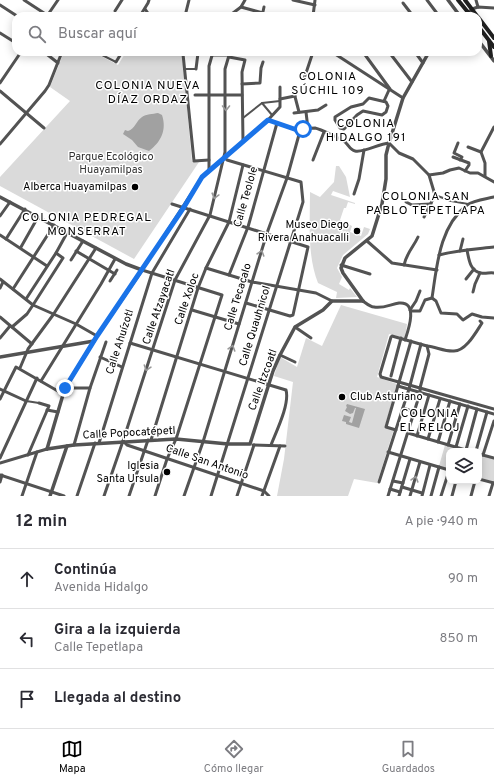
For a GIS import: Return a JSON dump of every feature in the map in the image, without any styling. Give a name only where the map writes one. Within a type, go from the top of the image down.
[{"type":"main road","points":[[458,0],[467,12]]},
{"type":"main road","points":[[465,0],[475,12]]},
{"type":"main road","points":[[482,22],[494,38]]},
{"type":"main road","points":[[482,31],[494,47]]},
{"type":"main road","points":[[489,40],[490,56]]},
{"type":"street","points":[[50,12],[58,0]]},
{"type":"street","points":[[115,11],[122,0]]},
{"type":"street","points":[[186,12],[189,0]]},
{"type":"street","points":[[234,12],[241,7],[245,0]]},
{"type":"street","points":[[293,0],[315,5]]},
{"type":"street","points":[[314,12],[315,0]]},
{"type":"street","points":[[427,0],[436,12]]},
{"type":"street","points":[[448,0],[458,12]]},
{"type":"street","points":[[476,0],[478,8]]},
{"type":"street","points":[[26,1],[41,12]]},
{"type":"street","points":[[142,12],[149,1]]},
{"type":"street","points":[[403,3],[410,12]]},
{"type":"street","points":[[0,4],[12,12]]},
{"type":"street","points":[[241,7],[254,12]]},
{"type":"street","points":[[263,12],[264,7]]},
{"type":"street","points":[[145,8],[148,12]]},
{"type":"street","points":[[470,12],[472,9],[494,8]]},
{"type":"street","points":[[0,33],[12,40]]},
{"type":"street","points":[[482,45],[494,61]]},
{"type":"street","points":[[0,83],[18,56]]},
{"type":"street","points":[[50,56],[58,62]]},
{"type":"street","points":[[0,144],[49,85],[60,56]]},
{"type":"street","points":[[104,56],[116,62],[120,56]]},
{"type":"street","points":[[183,56],[194,161],[209,160]]},
{"type":"street","points":[[184,69],[196,69],[198,56]]},
{"type":"street","points":[[209,171],[209,66],[212,56]]},
{"type":"street","name":"Calle Atzayacatl","points":[[104,496],[175,280],[210,215],[225,158],[225,69],[229,56]]},
{"type":"street","points":[[232,56],[245,60],[242,72],[242,142]]},
{"type":"street","points":[[304,79],[313,56]]},
{"type":"street","points":[[338,56],[403,98]]},
{"type":"street","points":[[366,56],[390,90]]},
{"type":"street","points":[[392,56],[412,82]]},
{"type":"street","points":[[418,56],[423,63]]},
{"type":"street","points":[[427,56],[403,98],[389,143],[386,155],[386,180],[382,204],[372,236],[348,254],[341,265],[341,270],[363,301],[374,307],[402,303],[411,310],[420,311],[426,300],[432,298]]},
{"type":"street","points":[[242,84],[260,84],[263,62]]},
{"type":"street","points":[[375,80],[380,74]]},
{"type":"street","points":[[46,449],[65,388],[97,336],[184,207],[202,177],[268,120],[280,107],[280,87]]},
{"type":"street","points":[[293,89],[299,112]]},
{"type":"street","points":[[384,101],[390,90]]},
{"type":"street","points":[[0,91],[44,128]]},
{"type":"street","points":[[195,95],[242,95]]},
{"type":"street","points":[[242,119],[262,103],[295,96]]},
{"type":"street","points":[[369,98],[384,101],[388,106],[384,114],[363,111],[356,115],[344,129],[340,128],[334,120],[335,117],[351,107],[360,105],[369,98]]},
{"type":"street","points":[[262,103],[272,115]]},
{"type":"street","points":[[294,113],[318,110],[326,105]]},
{"type":"street","points":[[306,112],[308,129]]},
{"type":"street","points":[[268,120],[300,131],[315,128],[345,142],[353,150],[364,150],[379,144],[389,143]]},
{"type":"street","name":"Calle Teolole","points":[[230,275],[248,227],[262,171],[277,123]]},
{"type":"street","points":[[485,176],[485,163],[481,152],[494,127]]},
{"type":"street","name":"Calle Tecacalo","points":[[184,496],[267,233],[287,178],[300,131]]},
{"type":"street","points":[[313,160],[324,132]]},
{"type":"street","points":[[389,143],[399,153],[413,159],[429,174],[435,195],[424,217]]},
{"type":"street","points":[[458,143],[454,153],[462,157],[460,160]]},
{"type":"street","points":[[468,147],[481,152]]},
{"type":"street","points":[[354,194],[359,179],[364,150]]},
{"type":"street","points":[[453,156],[470,164],[465,171]]},
{"type":"street","points":[[225,158],[227,160],[287,178]]},
{"type":"street","name":"Calle Xoloc","points":[[129,496],[150,440],[198,288],[206,268],[229,222],[243,165]]},
{"type":"street","points":[[429,174],[443,173],[456,168],[461,168],[470,173],[476,172],[494,181]]},
{"type":"street","name":"Calle Quauhnicol","points":[[211,496],[303,202],[301,182],[287,178]]},
{"type":"street","points":[[435,195],[451,201],[468,204],[494,197]]},
{"type":"street","points":[[0,197],[115,259],[142,270],[222,295],[201,364],[155,496]]},
{"type":"street","points":[[0,216],[10,202]]},
{"type":"street","points":[[406,202],[412,205],[431,204]]},
{"type":"street","points":[[172,204],[307,246],[308,249],[294,313],[290,316],[246,303]]},
{"type":"street","points":[[432,298],[439,255],[448,229],[454,219],[468,204]]},
{"type":"street","points":[[6,239],[24,209]]},
{"type":"street","name":"Calle Ahuízotl","points":[[77,496],[97,443],[152,273],[190,209]]},
{"type":"street","points":[[21,247],[38,217]]},
{"type":"street","points":[[13,289],[54,225]]},
{"type":"street","points":[[26,299],[68,233]]},
{"type":"street","points":[[0,235],[47,266]]},
{"type":"street","points":[[404,265],[406,255],[418,237]]},
{"type":"street","points":[[460,251],[463,239]]},
{"type":"street","points":[[71,260],[83,241]]},
{"type":"street","points":[[367,241],[392,262],[437,270]]},
{"type":"street","points":[[439,255],[494,247]]},
{"type":"street","points":[[0,399],[32,344],[53,315],[96,248]]},
{"type":"street","points":[[467,250],[470,264],[474,269],[480,273],[492,272],[494,274]]},
{"type":"street","points":[[76,251],[115,274]]},
{"type":"street","points":[[0,338],[27,314],[33,305],[63,258],[56,253]]},
{"type":"street","points":[[41,381],[115,259]]},
{"type":"street","points":[[341,265],[370,274]]},
{"type":"street","points":[[206,268],[252,282],[316,293],[332,301],[363,301]]},
{"type":"street","points":[[466,279],[474,269]]},
{"type":"street","points":[[110,281],[117,270]]},
{"type":"street","points":[[473,292],[480,273]]},
{"type":"street","points":[[0,279],[33,305],[76,324],[97,336]]},
{"type":"street","points":[[0,288],[3,282]]},
{"type":"street","points":[[406,340],[411,310],[420,291]]},
{"type":"street","points":[[432,298],[436,301],[441,313],[457,314],[463,320],[472,314],[494,318]]},
{"type":"street","points":[[311,338],[295,327],[324,310],[332,301]]},
{"type":"street","points":[[192,310],[239,324]]},
{"type":"street","points":[[0,317],[32,344]]},
{"type":"street","points":[[398,386],[493,414],[494,409],[380,376],[392,336],[427,346],[452,351],[459,350],[471,341],[482,323],[480,321]]},
{"type":"street","name":"Calle Itzcoatl","points":[[250,444],[273,371],[295,327]]},
{"type":"street","points":[[391,376],[401,338]]},
{"type":"street","points":[[0,357],[94,341]]},
{"type":"street","points":[[396,430],[386,427],[411,341]]},
{"type":"street","points":[[74,445],[90,388],[106,342]]},
{"type":"street","points":[[130,342],[286,390],[287,396],[285,407],[271,446]]},
{"type":"street","points":[[379,482],[403,408],[421,344]]},
{"type":"street","points":[[388,496],[420,393],[429,354],[427,346]]},
{"type":"street","points":[[280,355],[295,362]]},
{"type":"street","points":[[100,357],[122,367]]},
{"type":"street","points":[[18,368],[63,394]]},
{"type":"street","points":[[0,458],[37,378]]},
{"type":"street","points":[[65,388],[90,388]]},
{"type":"street","points":[[0,389],[26,401],[49,406],[28,455]]},
{"type":"street","points":[[417,436],[429,395]]},
{"type":"street","points":[[428,439],[440,398]]},
{"type":"street","points":[[455,403],[456,398]]},
{"type":"street","points":[[438,442],[450,401]]},
{"type":"street","points":[[448,445],[460,404]]},
{"type":"street","points":[[408,433],[456,447],[468,406]]},
{"type":"street","points":[[403,408],[414,412]]},
{"type":"street","points":[[468,448],[477,409]]},
{"type":"street","points":[[47,410],[58,412]]},
{"type":"street","points":[[477,448],[487,412]]},
{"type":"street","points":[[482,452],[494,421]]},
{"type":"street","name":"Calle Popocatépetl","points":[[0,462],[46,449],[123,441],[176,439],[228,444],[285,446]]},
{"type":"street","name":"Calle San Antonio","points":[[123,441],[127,445],[241,483],[264,492],[269,496]]},
{"type":"street","points":[[237,496],[254,445]]},
{"type":"street","points":[[51,494],[67,446]]},
{"type":"street","points":[[262,496],[280,446]]},
{"type":"street","points":[[22,496],[37,452]]},
{"type":"street","points":[[388,452],[446,469]]},
{"type":"street","points":[[482,455],[494,458]]},
{"type":"street","points":[[390,489],[400,494],[410,459]]},
{"type":"street","points":[[410,496],[420,462]]},
{"type":"street","points":[[393,480],[422,495],[430,465]]},
{"type":"street","points":[[431,496],[439,467]]},
{"type":"street","points":[[0,482],[1,475],[26,483],[51,494],[64,496]]},
{"type":"street","points":[[441,496],[446,480]]},
{"type":"street","points":[[482,480],[493,483],[489,496]]},
{"type":"street","points":[[452,496],[455,484]]},
{"type":"street","points":[[471,496],[474,484]]},
{"type":"green space","name":"Parque Ecológico Huayamilpas","points":[[62,56],[101,56],[118,65],[124,56],[182,56],[192,161],[199,162],[134,259],[0,186],[0,177],[70,101],[50,87]]},
{"type":"green space","points":[[336,166],[339,166],[346,177],[350,197],[333,191],[331,195],[355,203],[348,202],[346,208],[344,208],[340,220],[352,226],[350,232],[361,236],[364,227],[370,229],[368,234],[343,255],[337,268],[342,277],[339,284],[349,290],[350,288],[357,297],[336,298],[337,292],[318,283],[312,261],[310,238],[310,192],[320,197],[334,182]]},
{"type":"green space","name":"Club Asturiano","points":[[341,305],[407,324],[405,338],[389,334],[377,377],[397,384],[385,426],[394,429],[377,483],[354,479],[348,496],[277,496],[284,459],[293,382],[274,376],[280,357],[297,367],[306,338],[322,346]]},
{"type":"green space","points":[[445,445],[456,448],[446,448],[446,468],[439,466]]},
{"type":"green space","points":[[482,456],[494,459],[494,482],[482,478]]},
{"type":"shaded area","points":[[158,113],[162,115],[164,126],[163,131],[160,140],[149,151],[138,147],[132,140],[123,134],[125,130],[128,131],[132,129],[144,116]]},
{"type":"shaded area","points":[[347,404],[365,409],[359,428],[346,424],[346,422],[342,421],[344,415],[351,417],[349,422],[352,423],[356,408],[353,413],[350,414],[345,411]]},
{"type":"place","name":"Alberca Huayamilpas","points":[[135,187]]},
{"type":"place","name":"Museo Diego Rivera Anahuacalli","points":[[357,231]]},
{"type":"place","name":"Club Asturiano","points":[[342,397]]},
{"type":"place","name":"Iglesia Santa Ursula","points":[[167,472]]},
{"type":"district","name":"COLONIA SÚCHIL 109","points":[[328,84]]},
{"type":"district","name":"COLONIA NUEVA DÍAZ ORDAZ","points":[[148,93]]},
{"type":"district","name":"COLONIA HIDALGO 191","points":[[366,131]]},
{"type":"district","name":"COLONIA SAN PABLO TEPETLAPA","points":[[426,204]]},
{"type":"district","name":"COLONIA PEDREGAL MONSERRAT","points":[[87,225]]},
{"type":"district","name":"COLONIA EL RELOJ","points":[[430,421]]},
{"type":"route","points":[[65,388],[97,336],[184,207],[202,177],[268,120],[300,131],[303,129]]}]
